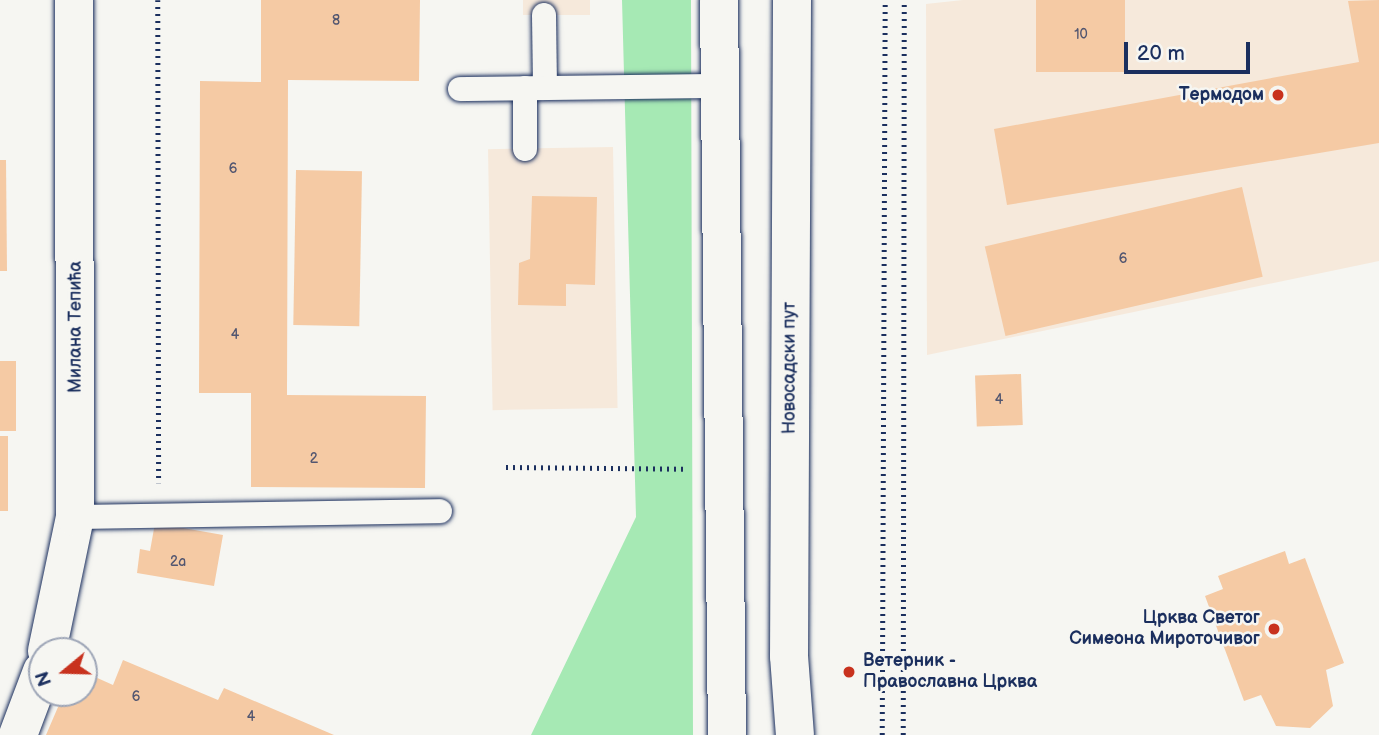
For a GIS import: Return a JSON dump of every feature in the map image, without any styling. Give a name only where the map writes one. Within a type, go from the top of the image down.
[{"type":"main road","name":"Милана Тепића","points":[[50,637],[75,517],[75,0]]},
{"type":"main road","points":[[719,0],[720,470],[727,735]]},
{"type":"main road","name":"Новосадски пут","points":[[792,0],[789,656],[795,735]]},
{"type":"main road","points":[[18,735],[28,707]]},
{"type":"lane","points":[[524,149],[544,15]]},
{"type":"lane","points":[[460,89],[719,86]]},
{"type":"lane","points":[[75,517],[440,511]]},
{"type":"path","points":[[158,0],[160,515]]},
{"type":"path","points":[[882,735],[885,0]]},
{"type":"path","points":[[903,735],[904,0]]},
{"type":"path","points":[[506,467],[720,470]]},
{"type":"shaded area","points":[[523,0],[590,0],[590,15],[523,15]]},
{"type":"shaded area","points":[[963,0],[1379,0],[1379,261],[927,355],[926,4]]},
{"type":"shaded area","points":[[613,147],[618,408],[493,410],[488,149]]},
{"type":"green space","points":[[622,0],[691,0],[693,735],[531,735],[636,517]]},
{"type":"building","points":[[261,0],[420,0],[419,81],[288,80],[287,395],[426,396],[425,488],[251,487],[251,393],[199,393],[200,81],[261,82]]},
{"type":"building","points":[[1036,0],[1125,0],[1125,72],[1036,72]]},
{"type":"building","name":"Термодом","points":[[1379,0],[1379,143],[1007,205],[994,129],[1359,62],[1348,1]]},
{"type":"building","points":[[0,160],[6,160],[7,271],[0,271]]},
{"type":"building","points":[[296,170],[362,171],[359,326],[293,325]]},
{"type":"building","points":[[1242,187],[1263,277],[1005,336],[985,246]]},
{"type":"building","points":[[532,196],[597,197],[595,285],[566,284],[566,306],[518,305],[519,263],[530,259]]},
{"type":"building","points":[[0,361],[16,361],[16,431],[0,431]]},
{"type":"building","points":[[1021,374],[1023,425],[977,427],[975,376]]},
{"type":"building","points":[[0,436],[8,436],[8,511],[0,511]]},
{"type":"building","points":[[155,523],[223,535],[214,586],[137,573],[140,549],[150,551]]},
{"type":"building","name":"Црква Светог Симеона Мироточивог","points":[[1285,551],[1289,564],[1305,558],[1344,663],[1326,670],[1333,706],[1310,728],[1276,726],[1261,695],[1244,701],[1205,596],[1223,589],[1218,576]]},
{"type":"building","points":[[123,660],[218,700],[224,688],[334,735],[46,735],[58,707],[98,707],[98,678],[113,685]]},
{"type":"place","name":"Термодом","points":[[1278,95]]},
{"type":"place","name":"Црква Светог Симеона Мироточивог","points":[[1274,629]]},
{"type":"place","name":"Ветерник - Православна Црква","points":[[849,672]]}]
